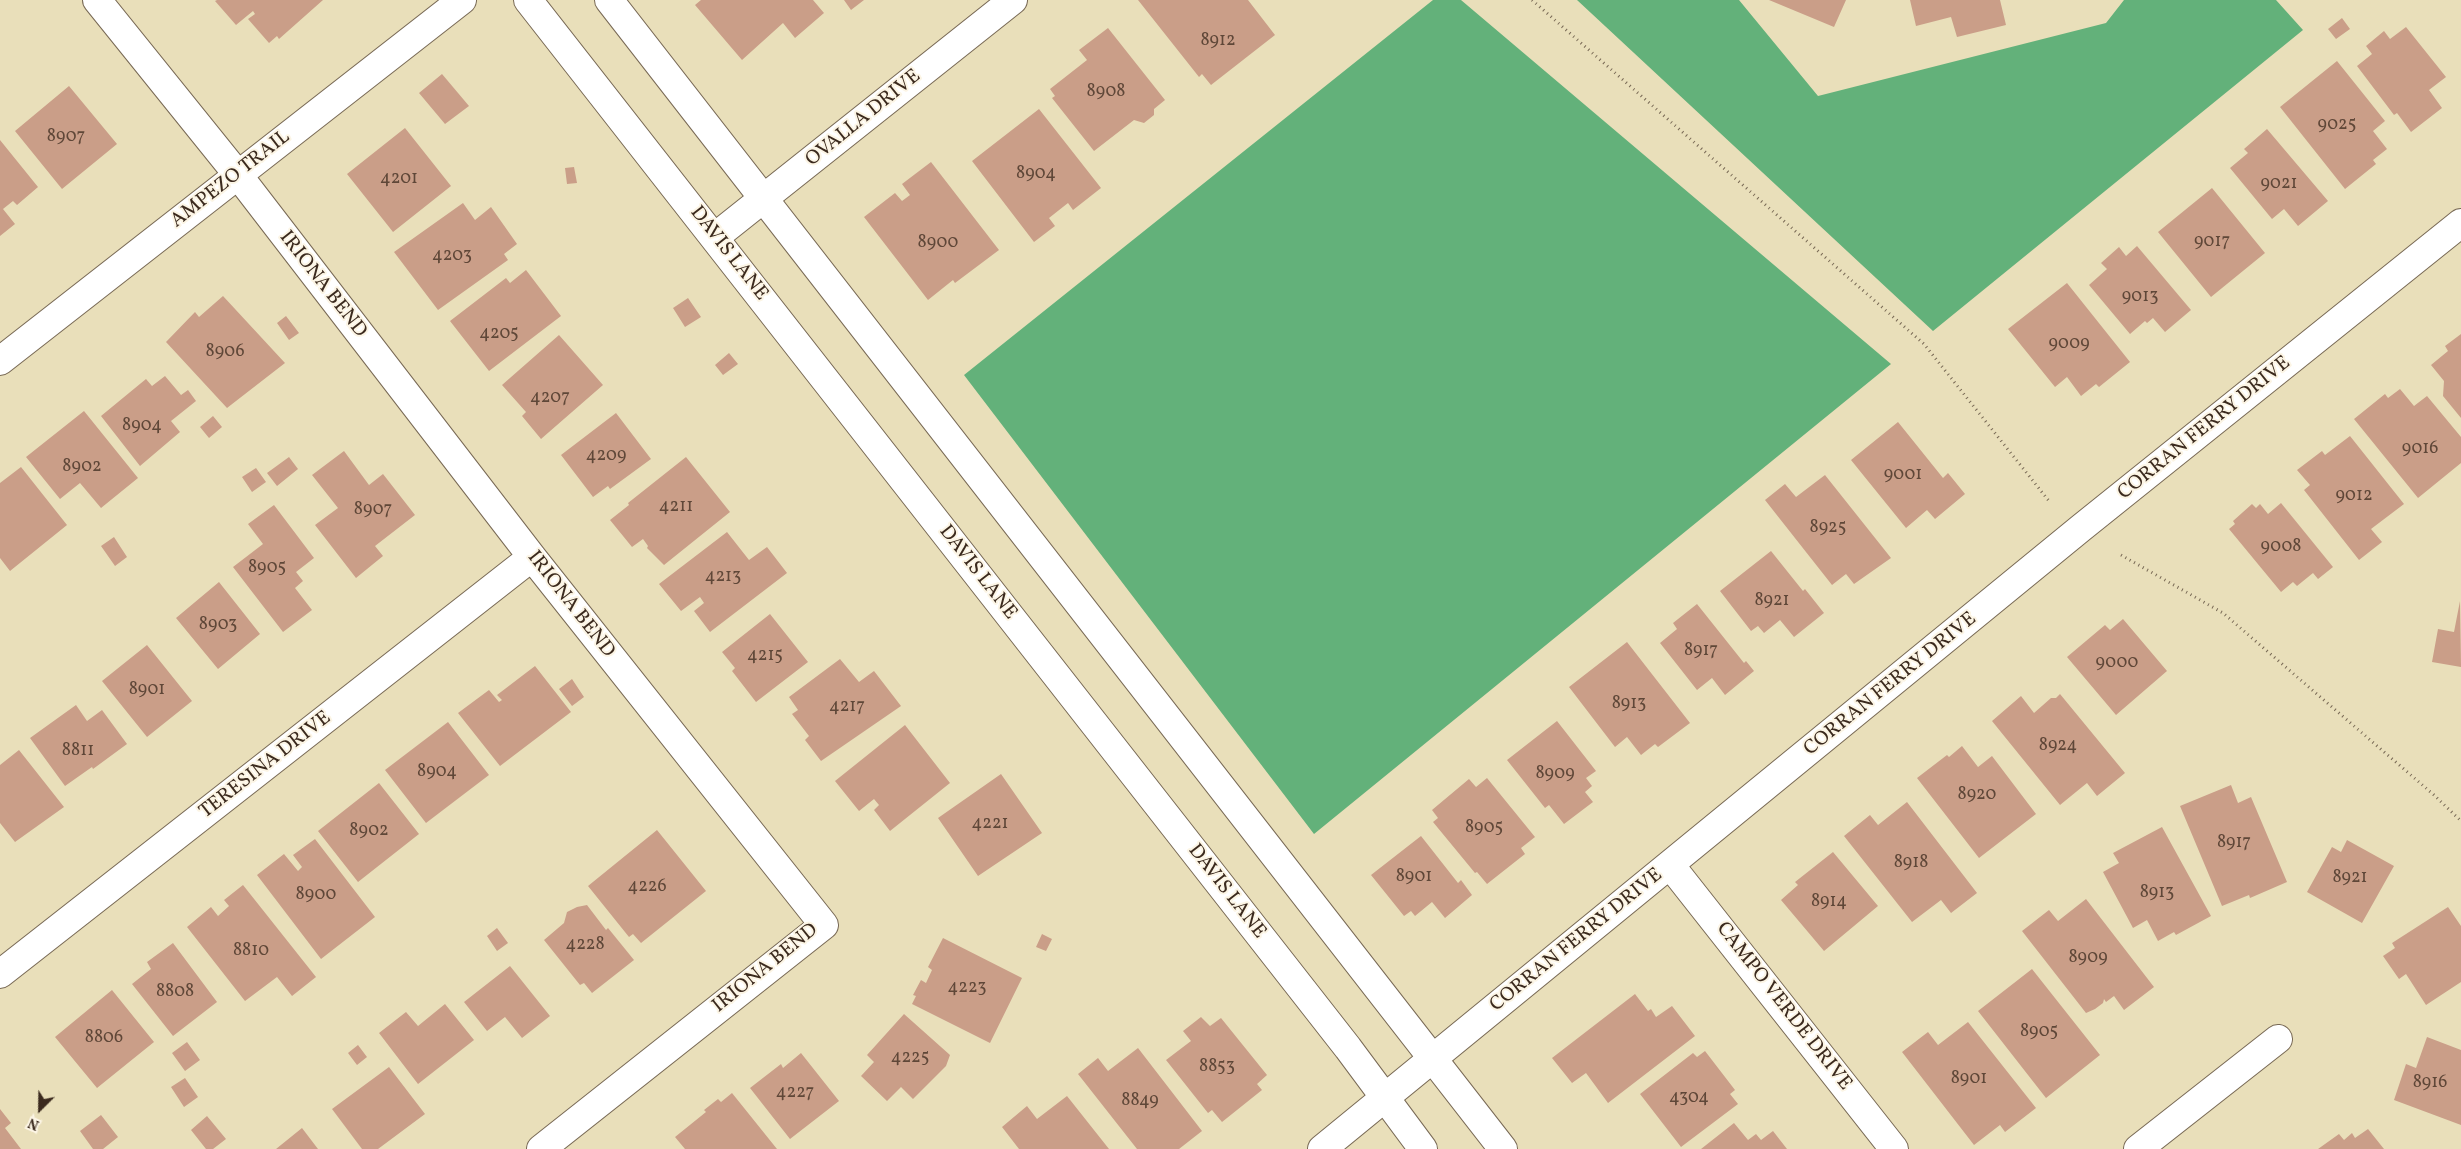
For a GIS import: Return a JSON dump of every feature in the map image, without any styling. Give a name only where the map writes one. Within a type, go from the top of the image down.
[{"type":"street","name":"IRIONA BEND","points":[[97,0],[238,175],[532,557],[824,924],[541,1149]]},
{"type":"street","name":"AMPEZO TRAIL","points":[[0,361],[462,0]]},
{"type":"street","name":"DAVIS LANE","points":[[528,0],[1348,1048],[1422,1149]]},
{"type":"street","points":[[609,0],[1503,1149]]},
{"type":"street","name":"OVALLA DRIVE","points":[[715,238],[1013,0]]},
{"type":"street","name":"CORRAN FERRY DRIVE","points":[[1322,1149],[1671,866],[2081,528],[2461,223]]},
{"type":"street","name":"TERESINA DRIVE","points":[[0,974],[532,557]]},
{"type":"street","name":"CAMPO VERDE DRIVE","points":[[1671,866],[1894,1149]]},
{"type":"street","points":[[2138,1149],[2278,1039]]},
{"type":"path","points":[[1532,0],[1924,344],[2048,501]]},
{"type":"path","points":[[2121,555],[2223,613],[2434,795],[2461,821]]},
{"type":"green space","points":[[1433,0],[1461,0],[1891,364],[1314,834],[964,375]]},
{"type":"green space","points":[[1577,0],[1739,0],[1818,96],[2106,23],[2124,0],[2276,0],[2303,30],[1933,331]]},
{"type":"building","points":[[323,0],[279,39],[277,36],[269,43],[248,19],[255,14],[253,11],[236,25],[215,1]]},
{"type":"building","points":[[701,0],[813,0],[824,13],[795,38],[783,23],[742,60],[695,5]]},
{"type":"building","points":[[844,0],[864,0],[851,10]]},
{"type":"building","points":[[1138,0],[1248,0],[1275,35],[1211,85],[1202,74],[1199,77]]},
{"type":"building","points":[[1769,0],[1846,0],[1834,27]]},
{"type":"building","points":[[1910,0],[2000,0],[2006,25],[1957,37],[1951,17],[1916,26]]},
{"type":"building","points":[[2342,18],[2350,29],[2336,39],[2328,29]]},
{"type":"building","points":[[2406,27],[2446,77],[2429,90],[2442,108],[2411,132],[2397,113],[2394,115],[2357,66],[2372,54],[2366,46],[2384,31],[2390,39]]},
{"type":"building","points":[[1108,28],[1165,100],[1154,109],[1154,115],[1144,123],[1134,120],[1094,151],[1052,98],[1055,96],[1050,89],[1087,60],[1079,50]]},
{"type":"building","points":[[2337,61],[2385,121],[2373,131],[2387,149],[2373,160],[2376,164],[2345,189],[2280,107]]},
{"type":"building","points":[[442,74],[469,106],[445,124],[419,93]]},
{"type":"building","points":[[69,86],[117,144],[62,189],[15,131]]},
{"type":"building","points":[[1039,109],[1101,188],[1073,210],[1068,203],[1049,218],[1055,226],[1034,242],[972,161]]},
{"type":"building","points":[[405,128],[451,186],[393,232],[347,174]]},
{"type":"building","points":[[2267,129],[2328,201],[2298,226],[2284,209],[2272,219],[2230,168],[2248,153],[2244,149]]},
{"type":"building","points":[[0,140],[38,187],[17,205],[13,201],[3,209],[15,224],[0,236]]},
{"type":"building","points":[[931,162],[999,250],[955,283],[953,280],[928,300],[864,217],[895,193],[902,201],[910,195],[902,184]]},
{"type":"building","points":[[574,167],[577,183],[567,184],[565,168]]},
{"type":"building","points":[[2212,188],[2265,253],[2211,297],[2158,232]]},
{"type":"building","points":[[463,203],[475,220],[491,207],[517,244],[504,254],[508,260],[438,310],[394,252]]},
{"type":"building","points":[[2137,246],[2191,310],[2165,332],[2153,318],[2147,323],[2145,321],[2130,334],[2089,285],[2107,269],[2101,263],[2119,247],[2126,256]]},
{"type":"building","points":[[526,270],[561,316],[489,371],[450,321],[506,278],[510,283]]},
{"type":"building","points":[[2067,283],[2130,362],[2099,387],[2096,384],[2081,396],[2067,377],[2055,387],[2008,329]]},
{"type":"building","points":[[223,296],[285,363],[227,408],[166,342],[195,312],[199,317]]},
{"type":"building","points":[[688,298],[701,317],[685,327],[673,308]]},
{"type":"building","points":[[286,316],[299,333],[289,340],[277,323]]},
{"type":"building","points":[[2461,334],[2461,418],[2443,396],[2444,381],[2431,365],[2448,351],[2445,346]]},
{"type":"building","points":[[559,335],[603,385],[541,439],[522,416],[526,412],[502,385]]},
{"type":"building","points":[[729,353],[738,364],[723,375],[715,365]]},
{"type":"building","points":[[165,376],[181,395],[188,390],[196,401],[171,421],[180,432],[140,466],[101,416],[146,379],[152,386]]},
{"type":"building","points":[[2400,389],[2414,406],[2427,396],[2461,437],[2461,463],[2418,498],[2354,419],[2385,394],[2388,398]]},
{"type":"building","points":[[84,411],[138,478],[101,508],[80,483],[60,499],[26,457]]},
{"type":"building","points":[[616,413],[651,459],[610,489],[608,486],[593,497],[561,455]]},
{"type":"building","points":[[213,416],[222,427],[209,438],[200,427]]},
{"type":"building","points":[[1898,422],[1943,478],[1948,473],[1965,494],[1935,519],[1927,510],[1906,528],[1851,460]]},
{"type":"building","points":[[2350,436],[2404,504],[2371,529],[2382,542],[2359,560],[2304,490],[2310,485],[2297,470],[2322,451],[2325,455]]},
{"type":"building","points":[[344,451],[369,485],[383,474],[415,515],[375,546],[383,556],[356,578],[315,525],[338,508],[312,475]]},
{"type":"building","points":[[289,457],[298,469],[277,486],[267,473]]},
{"type":"building","points":[[686,457],[730,512],[664,565],[647,548],[648,546],[643,539],[632,547],[610,520],[629,505],[628,503]]},
{"type":"building","points":[[21,467],[67,525],[10,571],[0,558],[0,483]]},
{"type":"building","points":[[256,468],[266,482],[252,492],[242,477]]},
{"type":"building","points":[[1825,475],[1891,558],[1854,584],[1846,574],[1832,585],[1765,500],[1785,484],[1796,497]]},
{"type":"building","points":[[2281,503],[2333,567],[2318,579],[2313,573],[2297,586],[2293,582],[2281,592],[2229,529],[2235,524],[2233,521],[2252,504],[2256,508],[2260,504],[2268,514]]},
{"type":"building","points":[[274,505],[314,558],[296,572],[303,581],[295,588],[312,610],[283,632],[233,567],[263,544],[248,524]]},
{"type":"building","points":[[727,532],[749,560],[767,547],[787,573],[710,632],[694,611],[704,603],[700,597],[681,611],[659,584]]},
{"type":"building","points":[[114,537],[127,557],[115,566],[101,546]]},
{"type":"building","points":[[1771,551],[1803,591],[1805,589],[1824,613],[1794,637],[1780,620],[1764,633],[1758,626],[1751,631],[1720,591]]},
{"type":"building","points":[[219,582],[260,634],[218,669],[176,618]]},
{"type":"building","points":[[2460,601],[2461,667],[2432,662],[2438,629],[2454,632]]},
{"type":"building","points":[[1697,604],[1744,663],[1746,661],[1754,671],[1725,695],[1712,678],[1697,690],[1660,643],[1677,629],[1673,623]]},
{"type":"building","points":[[770,614],[808,662],[756,702],[732,671],[735,668],[722,652]]},
{"type":"building","points":[[2123,619],[2167,671],[2116,715],[2067,657],[2105,625],[2110,630]]},
{"type":"building","points":[[1627,642],[1690,723],[1658,747],[1655,744],[1641,755],[1627,737],[1615,747],[1569,687]]},
{"type":"building","points":[[147,645],[192,701],[147,737],[102,681]]},
{"type":"building","points":[[840,659],[859,682],[874,671],[901,706],[821,761],[805,740],[809,736],[792,714],[798,710],[789,697]]},
{"type":"building","points":[[535,666],[571,712],[500,766],[458,713],[489,690],[499,702],[502,700],[497,695]]},
{"type":"building","points":[[572,679],[584,697],[572,706],[559,689]]},
{"type":"building","points":[[2060,694],[2125,773],[2097,796],[2087,783],[2060,805],[1992,721],[2021,696],[2034,713],[2051,698],[2056,698]]},
{"type":"building","points":[[76,705],[87,721],[102,710],[127,744],[93,769],[92,767],[65,786],[30,738]]},
{"type":"building","points":[[1557,721],[1596,771],[1586,778],[1592,786],[1585,792],[1593,802],[1564,824],[1549,805],[1545,808],[1507,760]]},
{"type":"building","points":[[448,722],[489,775],[426,823],[385,770]]},
{"type":"building","points":[[905,725],[950,783],[890,831],[874,810],[879,805],[874,799],[859,811],[835,781]]},
{"type":"building","points":[[1962,746],[1978,767],[1992,756],[2036,814],[1979,858],[1917,778]]},
{"type":"building","points":[[19,750],[64,807],[15,842],[0,823],[0,765]]},
{"type":"building","points":[[1001,774],[1042,833],[978,876],[938,818]]},
{"type":"building","points":[[1487,778],[1535,837],[1521,848],[1525,854],[1487,884],[1477,872],[1475,873],[1433,822],[1438,818],[1432,810],[1469,779],[1476,787]]},
{"type":"building","points":[[379,783],[419,834],[358,882],[318,831]]},
{"type":"building","points":[[2231,785],[2238,803],[2251,797],[2287,882],[2250,898],[2249,895],[2222,906],[2180,806]]},
{"type":"building","points":[[1907,802],[1977,893],[1951,913],[1941,900],[1912,922],[1844,836],[1870,815],[1878,825]]},
{"type":"building","points":[[2162,827],[2211,916],[2176,935],[2174,932],[2158,941],[2147,920],[2133,928],[2103,872],[2119,863],[2113,853]]},
{"type":"building","points":[[657,830],[706,891],[641,943],[633,934],[629,937],[588,886]]},
{"type":"building","points":[[1421,836],[1458,883],[1461,880],[1472,895],[1445,918],[1432,902],[1415,916],[1411,911],[1404,916],[1371,875]]},
{"type":"building","points":[[315,839],[375,917],[321,959],[257,875],[284,854],[298,871],[302,867],[293,855]]},
{"type":"building","points":[[2347,840],[2394,866],[2362,923],[2307,892],[2332,847],[2341,852]]},
{"type":"building","points":[[1833,852],[1878,906],[1824,951],[1781,900],[1798,885],[1795,882]]},
{"type":"building","points":[[243,885],[316,977],[292,996],[277,977],[245,1001],[187,927],[211,907],[218,916],[229,906],[224,900]]},
{"type":"building","points":[[2086,899],[2154,987],[2124,1010],[2114,996],[2106,1002],[2104,999],[2103,1003],[2086,1013],[2022,931],[2049,910],[2058,921]]},
{"type":"building","points":[[587,905],[606,930],[608,928],[634,960],[592,993],[584,983],[580,985],[544,940],[564,923],[567,912]]},
{"type":"building","points":[[2448,907],[2461,926],[2461,982],[2426,1005],[2406,974],[2399,979],[2383,956],[2395,948],[2392,943]]},
{"type":"building","points":[[497,928],[508,943],[497,951],[487,936]]},
{"type":"building","points":[[1042,934],[1052,939],[1046,951],[1036,947]]},
{"type":"building","points":[[943,938],[1022,978],[990,1043],[912,1004],[916,996],[913,995],[921,980],[926,983],[932,970],[928,967]]},
{"type":"building","points":[[173,943],[217,1002],[173,1036],[132,984],[151,969],[147,962]]},
{"type":"building","points":[[510,966],[550,1016],[522,1038],[505,1017],[487,1031],[464,1002]]},
{"type":"building","points":[[2032,969],[2100,1055],[2046,1098],[1978,1011]]},
{"type":"building","points":[[112,990],[154,1042],[97,1088],[55,1037]]},
{"type":"building","points":[[1635,994],[1648,1011],[1651,1009],[1656,1017],[1672,1006],[1695,1036],[1608,1103],[1586,1073],[1572,1083],[1552,1058]]},
{"type":"building","points":[[445,1004],[474,1040],[418,1084],[379,1033],[406,1012],[418,1026]]},
{"type":"building","points":[[904,1014],[950,1055],[946,1066],[913,1099],[901,1087],[887,1101],[861,1076],[874,1062],[867,1055]]},
{"type":"building","points":[[1201,1017],[1210,1026],[1221,1018],[1267,1075],[1257,1084],[1262,1090],[1222,1122],[1212,1110],[1208,1113],[1166,1060],[1191,1041],[1183,1031]]},
{"type":"building","points":[[1968,1022],[2036,1108],[2005,1132],[2000,1125],[1974,1145],[1902,1052],[1928,1032],[1938,1045]]},
{"type":"building","points":[[2427,1037],[2461,1050],[2461,1125],[2394,1100],[2406,1064],[2416,1068]]},
{"type":"building","points":[[187,1042],[200,1060],[185,1071],[172,1053]]},
{"type":"building","points":[[358,1045],[367,1057],[357,1065],[348,1053]]},
{"type":"building","points":[[1138,1048],[1202,1131],[1179,1149],[1137,1149],[1078,1074],[1098,1058],[1108,1071]]},
{"type":"building","points":[[1705,1051],[1735,1090],[1730,1094],[1738,1104],[1681,1147],[1640,1094],[1693,1053],[1697,1057]]},
{"type":"building","points":[[801,1053],[839,1101],[790,1139],[750,1088],[781,1064],[783,1068]]},
{"type":"building","points":[[389,1067],[425,1114],[378,1149],[362,1149],[332,1109]]},
{"type":"building","points":[[185,1078],[198,1097],[184,1107],[171,1087]]},
{"type":"building","points":[[732,1093],[777,1149],[685,1149],[675,1137],[706,1112],[704,1110],[718,1099],[721,1102]]},
{"type":"building","points":[[1067,1096],[1109,1149],[1019,1149],[1002,1127],[1027,1106],[1037,1119]]},
{"type":"building","points":[[0,1109],[11,1123],[5,1128],[21,1149],[0,1149]]},
{"type":"building","points":[[101,1115],[118,1137],[103,1149],[93,1149],[80,1131]]},
{"type":"building","points":[[207,1116],[226,1139],[213,1149],[206,1149],[191,1130]]},
{"type":"building","points":[[1734,1123],[1748,1140],[1756,1134],[1761,1140],[1773,1131],[1787,1149],[1701,1149]]},
{"type":"building","points":[[302,1128],[318,1149],[276,1149]]},
{"type":"building","points":[[2368,1129],[2384,1149],[2318,1149],[2339,1134],[2344,1140],[2352,1133],[2355,1138]]}]
